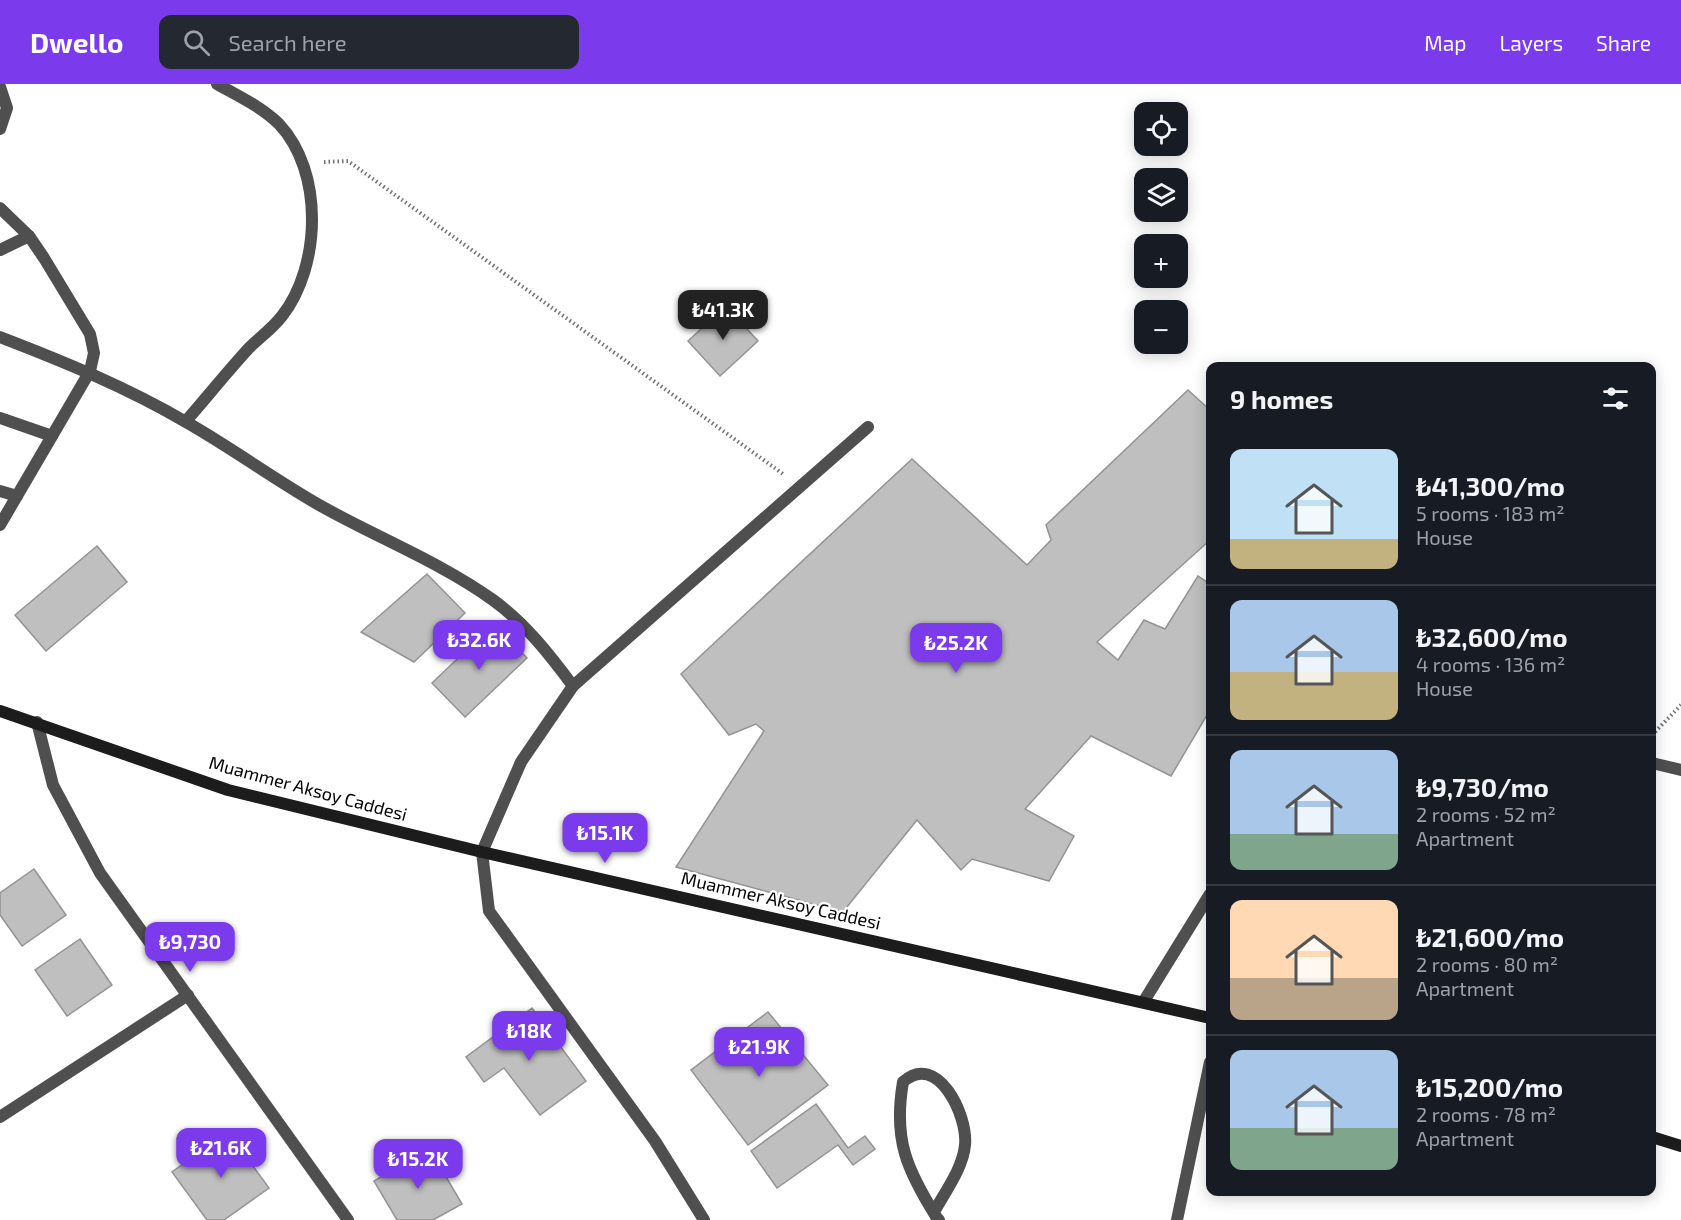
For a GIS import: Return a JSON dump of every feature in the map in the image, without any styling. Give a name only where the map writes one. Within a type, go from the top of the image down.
[{"type":"street","points":[[186,422],[250,347],[283,315],[294,296],[308,254],[312,208],[310,185],[293,143],[279,124],[261,110],[218,84]]},
{"type":"street","points":[[0,87],[7,108],[0,129]]},
{"type":"street","points":[[0,208],[29,237],[90,334],[94,353],[90,371],[0,525]]},
{"type":"street","points":[[0,250],[29,237]]},
{"type":"street","points":[[0,337],[90,371],[186,422],[320,506],[422,557],[493,600],[535,639],[573,687]]},
{"type":"street","points":[[0,418],[52,436]]},
{"type":"street","points":[[704,1220],[655,1141],[489,911],[482,852],[521,762],[573,687],[868,427]]},
{"type":"street","points":[[0,491],[17,496]]},
{"type":"street","name":"Muammer Aksoy Caddesi","points":[[0,711],[228,790],[482,852],[1206,1017]]},
{"type":"street","points":[[37,722],[53,785],[100,873],[348,1220]]},
{"type":"street","points":[[1656,764],[1681,770]]},
{"type":"street","points":[[1144,1001],[1206,900]]},
{"type":"street","points":[[0,1117],[188,995]]},
{"type":"street","points":[[919,1073],[933,1075],[947,1090],[965,1128],[962,1159],[937,1216],[908,1166],[899,1121],[903,1082],[919,1073]]},
{"type":"street","points":[[1177,1220],[1206,1081]]},
{"type":"street","points":[[1656,1138],[1681,1146]]},
{"type":"path","points":[[303,163],[348,161],[800,487]]},
{"type":"path","points":[[1656,731],[1681,705]]},
{"type":"building","points":[[726,306],[758,341],[720,376],[688,341]]},
{"type":"building","points":[[1188,390],[1206,406],[1206,544],[1097,642],[1118,660],[1144,620],[1165,629],[1198,576],[1206,581],[1206,717],[1171,776],[1091,736],[1025,809],[1074,836],[1049,881],[972,859],[961,870],[917,820],[843,912],[676,867],[764,731],[756,724],[729,735],[681,674],[912,459],[1027,565],[1051,540],[1046,525]]},
{"type":"building","points":[[97,546],[127,582],[46,651],[15,615]]},
{"type":"building","points":[[427,574],[465,613],[414,662],[361,632]]},
{"type":"building","points":[[494,624],[527,658],[465,717],[432,683]]},
{"type":"building","points":[[34,869],[66,915],[22,946],[0,915],[0,893]]},
{"type":"building","points":[[80,939],[112,985],[67,1016],[35,970]]},
{"type":"building","points":[[532,1008],[586,1081],[540,1115],[504,1068],[484,1082],[466,1057]]},
{"type":"building","points":[[768,1012],[828,1085],[748,1145],[691,1070]]},
{"type":"building","points":[[816,1104],[848,1148],[865,1136],[875,1149],[853,1165],[838,1145],[777,1188],[751,1151]]},
{"type":"building","points":[[228,1132],[269,1188],[224,1220],[207,1220],[172,1172]]},
{"type":"building","points":[[429,1148],[462,1204],[433,1220],[397,1220],[374,1181]]}]
